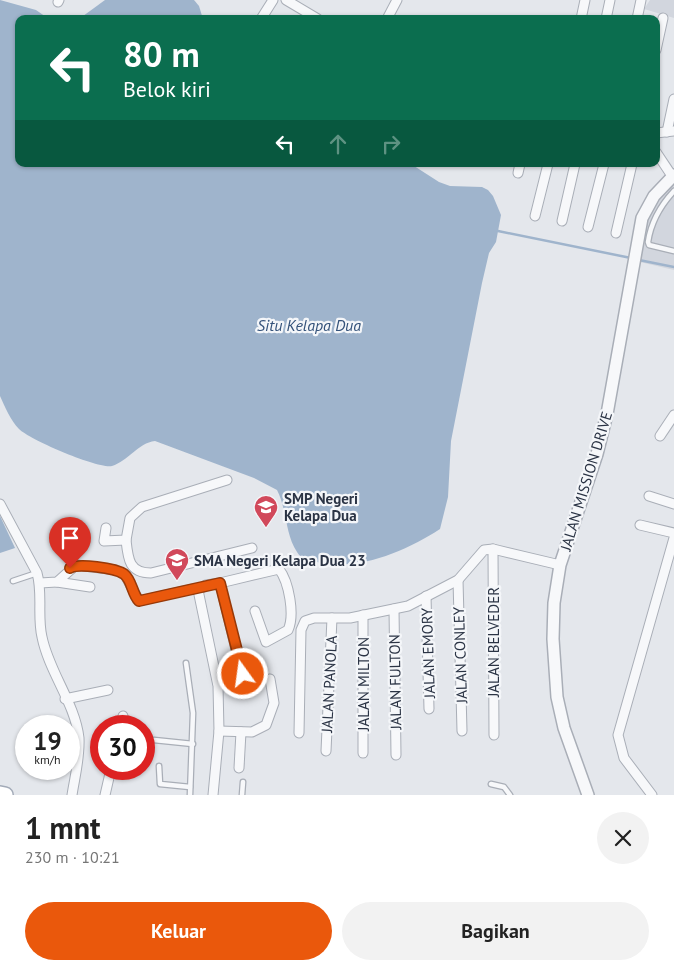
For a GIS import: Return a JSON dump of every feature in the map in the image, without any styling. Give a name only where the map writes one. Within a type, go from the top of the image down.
[{"type":"main road","points":[[0,794],[5,795]]},
{"type":"street","points":[[264,15],[273,0]]},
{"type":"street","points":[[286,0],[311,15]]},
{"type":"street","points":[[389,15],[397,0]]},
{"type":"street","points":[[582,15],[585,0]]},
{"type":"street","points":[[607,15],[610,0]]},
{"type":"street","points":[[638,15],[642,0]]},
{"type":"street","points":[[660,32],[663,18]]},
{"type":"street","points":[[670,132],[674,99]]},
{"type":"street","points":[[660,158],[673,176]]},
{"type":"street","points":[[518,173],[519,167]]},
{"type":"street","points":[[535,216],[547,167]]},
{"type":"street","points":[[562,221],[574,167]]},
{"type":"street","points":[[588,227],[603,167]]},
{"type":"street","points":[[616,232],[631,167]]},
{"type":"street","name":"JALAN MISSION DRIVE","points":[[588,795],[564,728],[554,676],[554,603],[560,565],[597,454],[607,414],[635,246],[647,205],[673,176]]},
{"type":"street","points":[[660,436],[674,415]]},
{"type":"street","points":[[228,480],[142,507],[130,518],[126,540],[128,562],[133,569],[141,573],[151,573],[252,548]]},
{"type":"street","points":[[649,496],[674,504]]},
{"type":"street","points":[[0,504],[37,573],[40,584],[39,613],[42,638],[66,699],[78,737],[78,758],[72,795]]},
{"type":"street","points":[[640,525],[674,533]]},
{"type":"street","points":[[106,528],[104,541],[126,540]]},
{"type":"street","points":[[652,795],[624,758],[618,735],[674,538]]},
{"type":"street","points":[[300,733],[302,624],[314,618],[363,615],[408,606],[458,580],[481,552],[493,549],[560,565]]},
{"type":"street","name":"JALAN BELVEDER","points":[[493,549],[494,735]]},
{"type":"street","points":[[57,582],[76,565],[116,570],[125,574],[139,601],[192,589],[198,590],[274,569],[280,570],[292,607],[292,619],[288,630],[266,642],[255,611]]},
{"type":"street","points":[[125,574],[133,569]]},
{"type":"street","name":"JALAN CONLEY","points":[[458,580],[462,731]]},
{"type":"street","points":[[40,584],[57,582],[90,587]]},
{"type":"street","points":[[220,583],[243,680]]},
{"type":"street","points":[[198,590],[218,686],[218,731],[213,795]]},
{"type":"street","name":"JALAN EMORY","points":[[426,596],[429,709]]},
{"type":"street","name":"JALAN FULTON","points":[[394,609],[396,755]]},
{"type":"street","name":"JALAN MILTON","points":[[363,615],[363,754]]},
{"type":"street","name":"JALAN PANOLA","points":[[326,751],[332,618]]},
{"type":"street","points":[[218,731],[241,732],[260,730],[268,721],[274,702],[270,679]]},
{"type":"street","points":[[66,699],[108,690]]},
{"type":"street","points":[[239,768],[241,732]]},
{"type":"street","points":[[105,795],[108,780]]},
{"type":"lane","points":[[674,191],[665,201],[655,220],[648,242],[650,245],[674,251]]},
{"type":"lane","points":[[13,581],[37,573]]},
{"type":"lane","points":[[186,663],[193,712],[190,795]]},
{"type":"lane","points":[[155,740],[193,744]]},
{"type":"lane","points":[[159,766],[160,784],[190,787]]},
{"type":"lane","points":[[242,782],[242,795]]},
{"type":"lane","points":[[491,784],[504,787],[510,795]]},
{"type":"shaded area","points":[[650,0],[674,0],[674,18],[644,9]]},
{"type":"shaded area","points":[[674,183],[674,270],[640,262],[643,232],[651,210],[664,191]]},
{"type":"water","name":"Situ Kelapa Dua","points":[[0,0],[36,10],[43,15],[15,15],[15,167],[416,167],[439,182],[450,186],[482,187],[488,190],[493,196],[501,215],[496,242],[489,253],[482,283],[451,441],[448,497],[440,529],[412,545],[381,558],[349,564],[333,564],[306,559],[297,552],[293,545],[283,505],[277,490],[254,478],[155,441],[143,445],[118,464],[112,466],[104,466],[79,459],[36,440],[19,429],[8,414],[0,396]]},
{"type":"water","points":[[105,0],[194,0],[199,6],[202,15],[84,15]]},
{"type":"water","points":[[0,516],[15,548],[0,553]]},
{"type":"waterway","points":[[498,231],[631,258]]},
{"type":"waterway","points":[[639,260],[674,267]]},
{"type":"place","name":"SMP Negeri Kelapa Dua","points":[[266,528]]},
{"type":"place","name":"SMA Negeri Kelapa Dua 23","points":[[177,581]]},
{"type":"route","points":[[70,568],[81,565],[116,570],[125,574],[136,599],[139,601],[192,589],[198,590],[206,585],[220,583],[243,674]]}]
